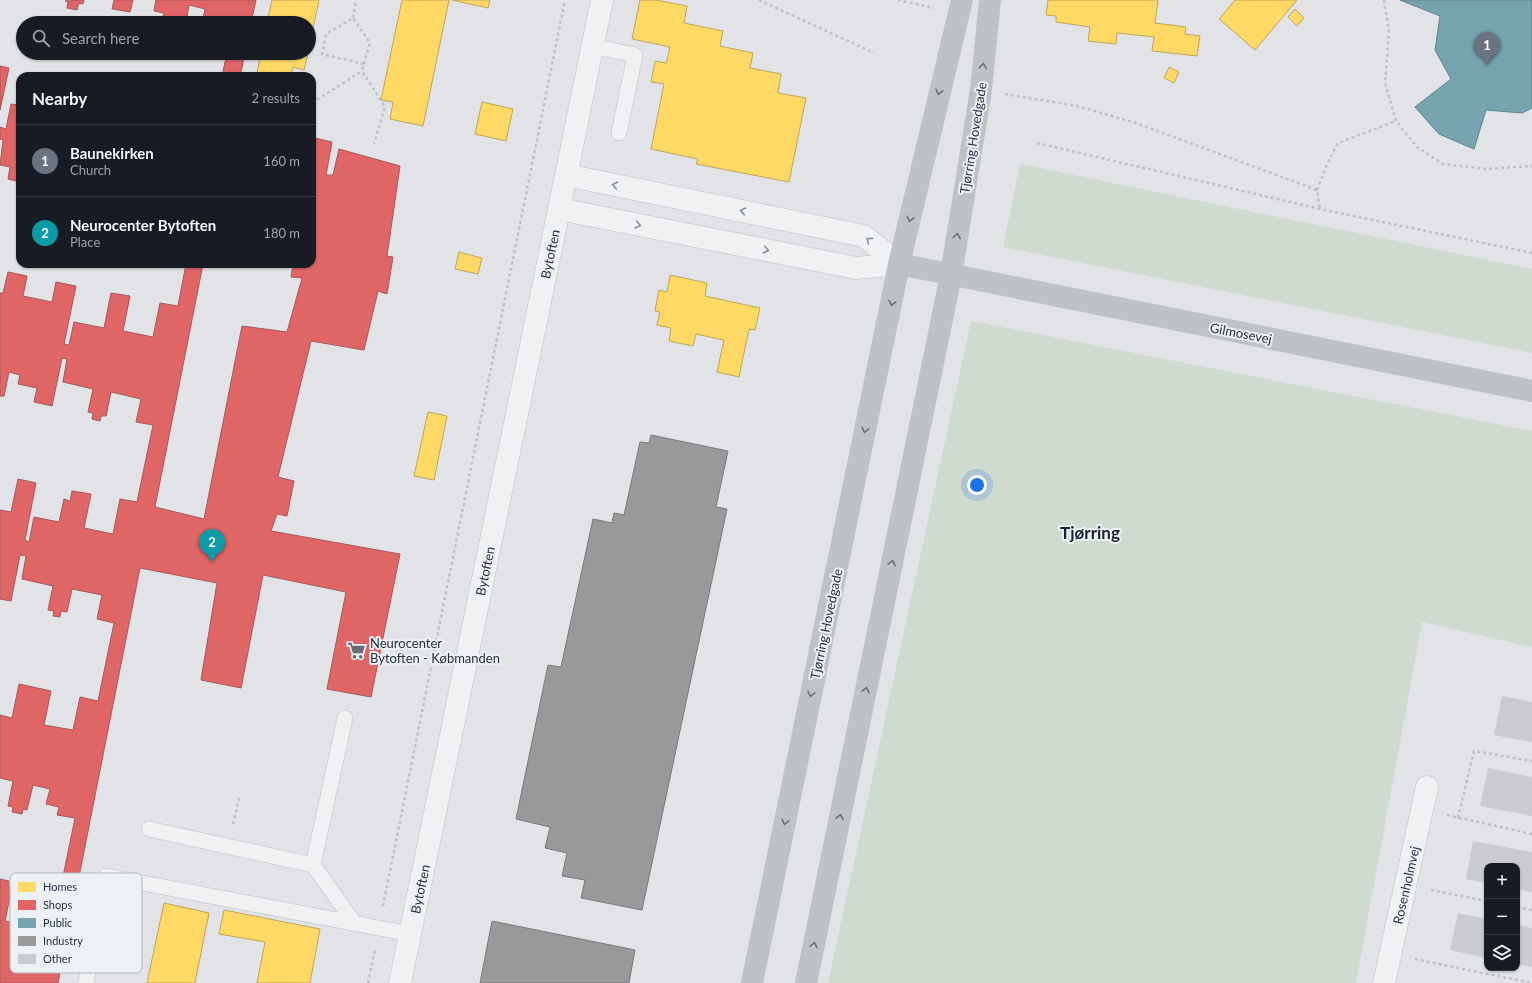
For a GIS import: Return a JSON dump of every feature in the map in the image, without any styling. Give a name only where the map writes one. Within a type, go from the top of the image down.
[{"type":"main road","name":"Tjørring Hovedgade","points":[[806,983],[950,275],[981,90],[990,0]]},
{"type":"main road","name":"Tjørring Hovedgade","points":[[752,983],[899,264],[960,7]]},
{"type":"main road","points":[[899,264],[950,275]]},
{"type":"main road","name":"Gilmosevej","points":[[950,275],[1532,391]]},
{"type":"street","name":"Bytoften","points":[[400,983],[602,0]]},
{"type":"street","points":[[566,175],[864,236],[899,264]]},
{"type":"street","points":[[559,209],[856,268],[899,264]]},
{"type":"street","name":"Rosenholmvej","points":[[1384,983],[1407,885],[1427,788]]},
{"type":"lane","points":[[592,46],[635,55],[619,133]]},
{"type":"lane","points":[[313,865],[345,718]]},
{"type":"lane","points":[[149,829],[313,865],[355,924]]},
{"type":"lane","points":[[142,883],[410,934]]},
{"type":"lane","points":[[86,983],[88,973]]},
{"type":"path","points":[[316,100],[362,71],[370,43],[353,18],[356,0]]},
{"type":"path","points":[[368,983],[565,0]]},
{"type":"path","points":[[759,0],[874,53]]},
{"type":"path","points":[[898,0],[960,7]]},
{"type":"path","points":[[1384,0],[1389,32],[1385,83],[1396,120],[1417,147],[1443,164],[1487,169],[1532,166]]},
{"type":"path","points":[[353,18],[326,34],[322,54],[364,64]]},
{"type":"path","points":[[362,71],[385,108],[374,144]]},
{"type":"path","points":[[981,90],[1077,106],[1129,121],[1317,190]]},
{"type":"path","points":[[1320,209],[1317,190],[1327,164],[1338,143],[1396,120]]},
{"type":"path","points":[[1037,143],[1320,209],[1532,253]]},
{"type":"path","points":[[1458,818],[1474,751],[1532,761]]},
{"type":"path","points":[[1422,810],[1532,834]]},
{"type":"path","points":[[1407,885],[1484,900]]},
{"type":"path","points":[[1520,908],[1532,910]]},
{"type":"path","points":[[1390,954],[1532,983]]},
{"type":"shaded area","points":[[1020,164],[1532,269],[1532,353],[1003,247]]},
{"type":"shaded area","points":[[971,321],[1532,431],[1532,647],[1422,622],[1356,983],[828,983]]},
{"type":"building: Homes","points":[[272,0],[319,0],[316,16],[269,16]]},
{"type":"building: Homes","points":[[402,0],[449,0],[423,126],[390,119],[393,102],[381,100]]},
{"type":"building: Homes","points":[[452,0],[490,0],[488,8]]},
{"type":"building: Homes","points":[[640,0],[656,0],[687,6],[684,23],[723,31],[720,46],[753,53],[750,68],[781,74],[778,93],[806,98],[789,182],[696,164],[698,159],[651,149],[664,84],[651,82],[655,61],[666,63],[670,47],[632,39]]},
{"type":"building: Homes","points":[[1048,0],[1158,0],[1155,23],[1186,27],[1185,34],[1200,36],[1197,56],[1152,51],[1154,37],[1117,33],[1116,44],[1088,41],[1090,27],[1056,22],[1056,16],[1046,15]]},
{"type":"building: Homes","points":[[1235,0],[1297,0],[1255,50],[1219,19]]},
{"type":"building: Homes","points":[[1295,9],[1304,18],[1297,26],[1288,17]]},
{"type":"building: Homes","points":[[260,60],[306,60],[304,70],[293,67],[292,72],[257,72]]},
{"type":"building: Homes","points":[[1169,67],[1179,72],[1174,83],[1164,78]]},
{"type":"building: Homes","points":[[482,102],[513,109],[506,141],[475,134]]},
{"type":"building: Homes","points":[[459,252],[482,258],[478,274],[455,269]]},
{"type":"building: Homes","points":[[670,275],[707,283],[705,296],[760,308],[755,330],[749,329],[739,377],[717,372],[724,340],[696,334],[693,346],[669,341],[671,328],[657,325],[660,312],[655,311],[659,290],[667,292]]},
{"type":"building: Homes","points":[[428,412],[447,416],[434,480],[414,476]]},
{"type":"building: Homes","points":[[164,903],[209,913],[195,983],[147,983]]},
{"type":"building: Homes","points":[[224,910],[320,929],[310,983],[257,983],[265,942],[219,934]]},
{"type":"building: Shops","points":[[84,0],[83,4],[79,3],[77,10],[67,8],[68,1],[65,1]]},
{"type":"building: Shops","points":[[114,0],[133,0],[130,12],[112,9]]},
{"type":"building: Shops","points":[[156,0],[256,0],[253,16],[204,16],[205,9],[189,5],[187,16],[163,16],[164,13],[154,11]]},
{"type":"building: Shops","points":[[225,60],[243,60],[241,72],[223,72]]},
{"type":"building: Shops","points":[[0,66],[9,68],[0,110]]},
{"type":"building: Shops","points":[[11,104],[16,105],[16,181],[8,179],[10,167],[0,165],[3,140],[0,139],[0,127],[6,129]]},
{"type":"building: Shops","points":[[316,138],[332,142],[326,175],[333,175],[339,149],[400,166],[387,256],[393,257],[387,294],[378,291],[364,350],[311,341],[278,477],[294,481],[287,516],[277,514],[271,531],[400,554],[371,697],[327,689],[346,592],[263,575],[241,688],[201,680],[217,583],[140,568],[80,873],[64,873],[75,818],[57,815],[59,807],[46,804],[50,789],[33,785],[27,810],[23,809],[22,814],[12,812],[13,807],[8,806],[13,781],[0,778],[0,715],[12,718],[19,684],[51,691],[44,725],[73,730],[80,697],[98,701],[114,623],[97,619],[102,595],[72,589],[67,612],[61,611],[60,617],[53,616],[54,611],[48,610],[53,586],[22,579],[26,556],[20,555],[11,601],[0,599],[0,510],[11,512],[18,479],[36,483],[25,540],[29,542],[34,517],[59,522],[64,499],[70,501],[72,491],[91,494],[84,528],[113,534],[120,499],[137,502],[153,425],[136,422],[141,399],[111,392],[106,416],[101,416],[100,421],[92,419],[93,413],[88,412],[93,389],[63,382],[67,359],[62,358],[52,406],[34,402],[37,388],[18,384],[20,375],[9,372],[4,396],[0,396],[0,293],[3,293],[8,272],[27,276],[23,296],[52,302],[56,282],[76,286],[64,344],[69,345],[74,322],[104,328],[111,293],[130,296],[123,331],[153,337],[160,303],[178,306],[185,268],[202,268],[155,507],[204,519],[242,326],[287,332],[302,278],[291,277],[292,268],[316,268]]},
{"type":"building: Shops","points":[[0,879],[9,881],[8,886],[10,886],[10,897],[5,921],[10,922],[10,973],[60,973],[58,983],[0,983]]},
{"type":"building: Public","points":[[1400,0],[1532,0],[1532,108],[1522,113],[1486,110],[1474,149],[1439,134],[1415,107],[1451,79],[1435,50],[1440,16]]},
{"type":"building: Industry","points":[[651,435],[728,451],[716,507],[727,509],[642,910],[581,898],[585,880],[562,876],[567,853],[545,848],[550,827],[516,819],[548,665],[561,667],[593,519],[612,523],[614,513],[624,515],[640,442],[649,443]]},
{"type":"building: Industry","points":[[492,921],[635,950],[629,983],[480,983]]},
{"type":"building: Other","points":[[1502,696],[1532,702],[1532,742],[1494,735]]},
{"type":"building: Other","points":[[1488,768],[1532,777],[1532,816],[1480,806]]},
{"type":"building: Other","points":[[1473,841],[1532,852],[1532,892],[1520,890],[1520,863],[1484,863],[1484,882],[1466,879]]},
{"type":"building: Other","points":[[1458,913],[1484,918],[1484,957],[1450,950]]},
{"type":"building: Other","points":[[1520,926],[1532,928],[1532,967],[1520,965]]},
{"type":"place","name":"Baunekirken","points":[[1487,65]]},
{"type":"place","name":"Neurocenter Bytoften","points":[[212,562]]},
{"type":"place","name":"Neurocenter Bytoften - Købmanden","points":[[357,650]]},
{"type":"district","name":"Tjørring","points":[[1090,532]]}]
